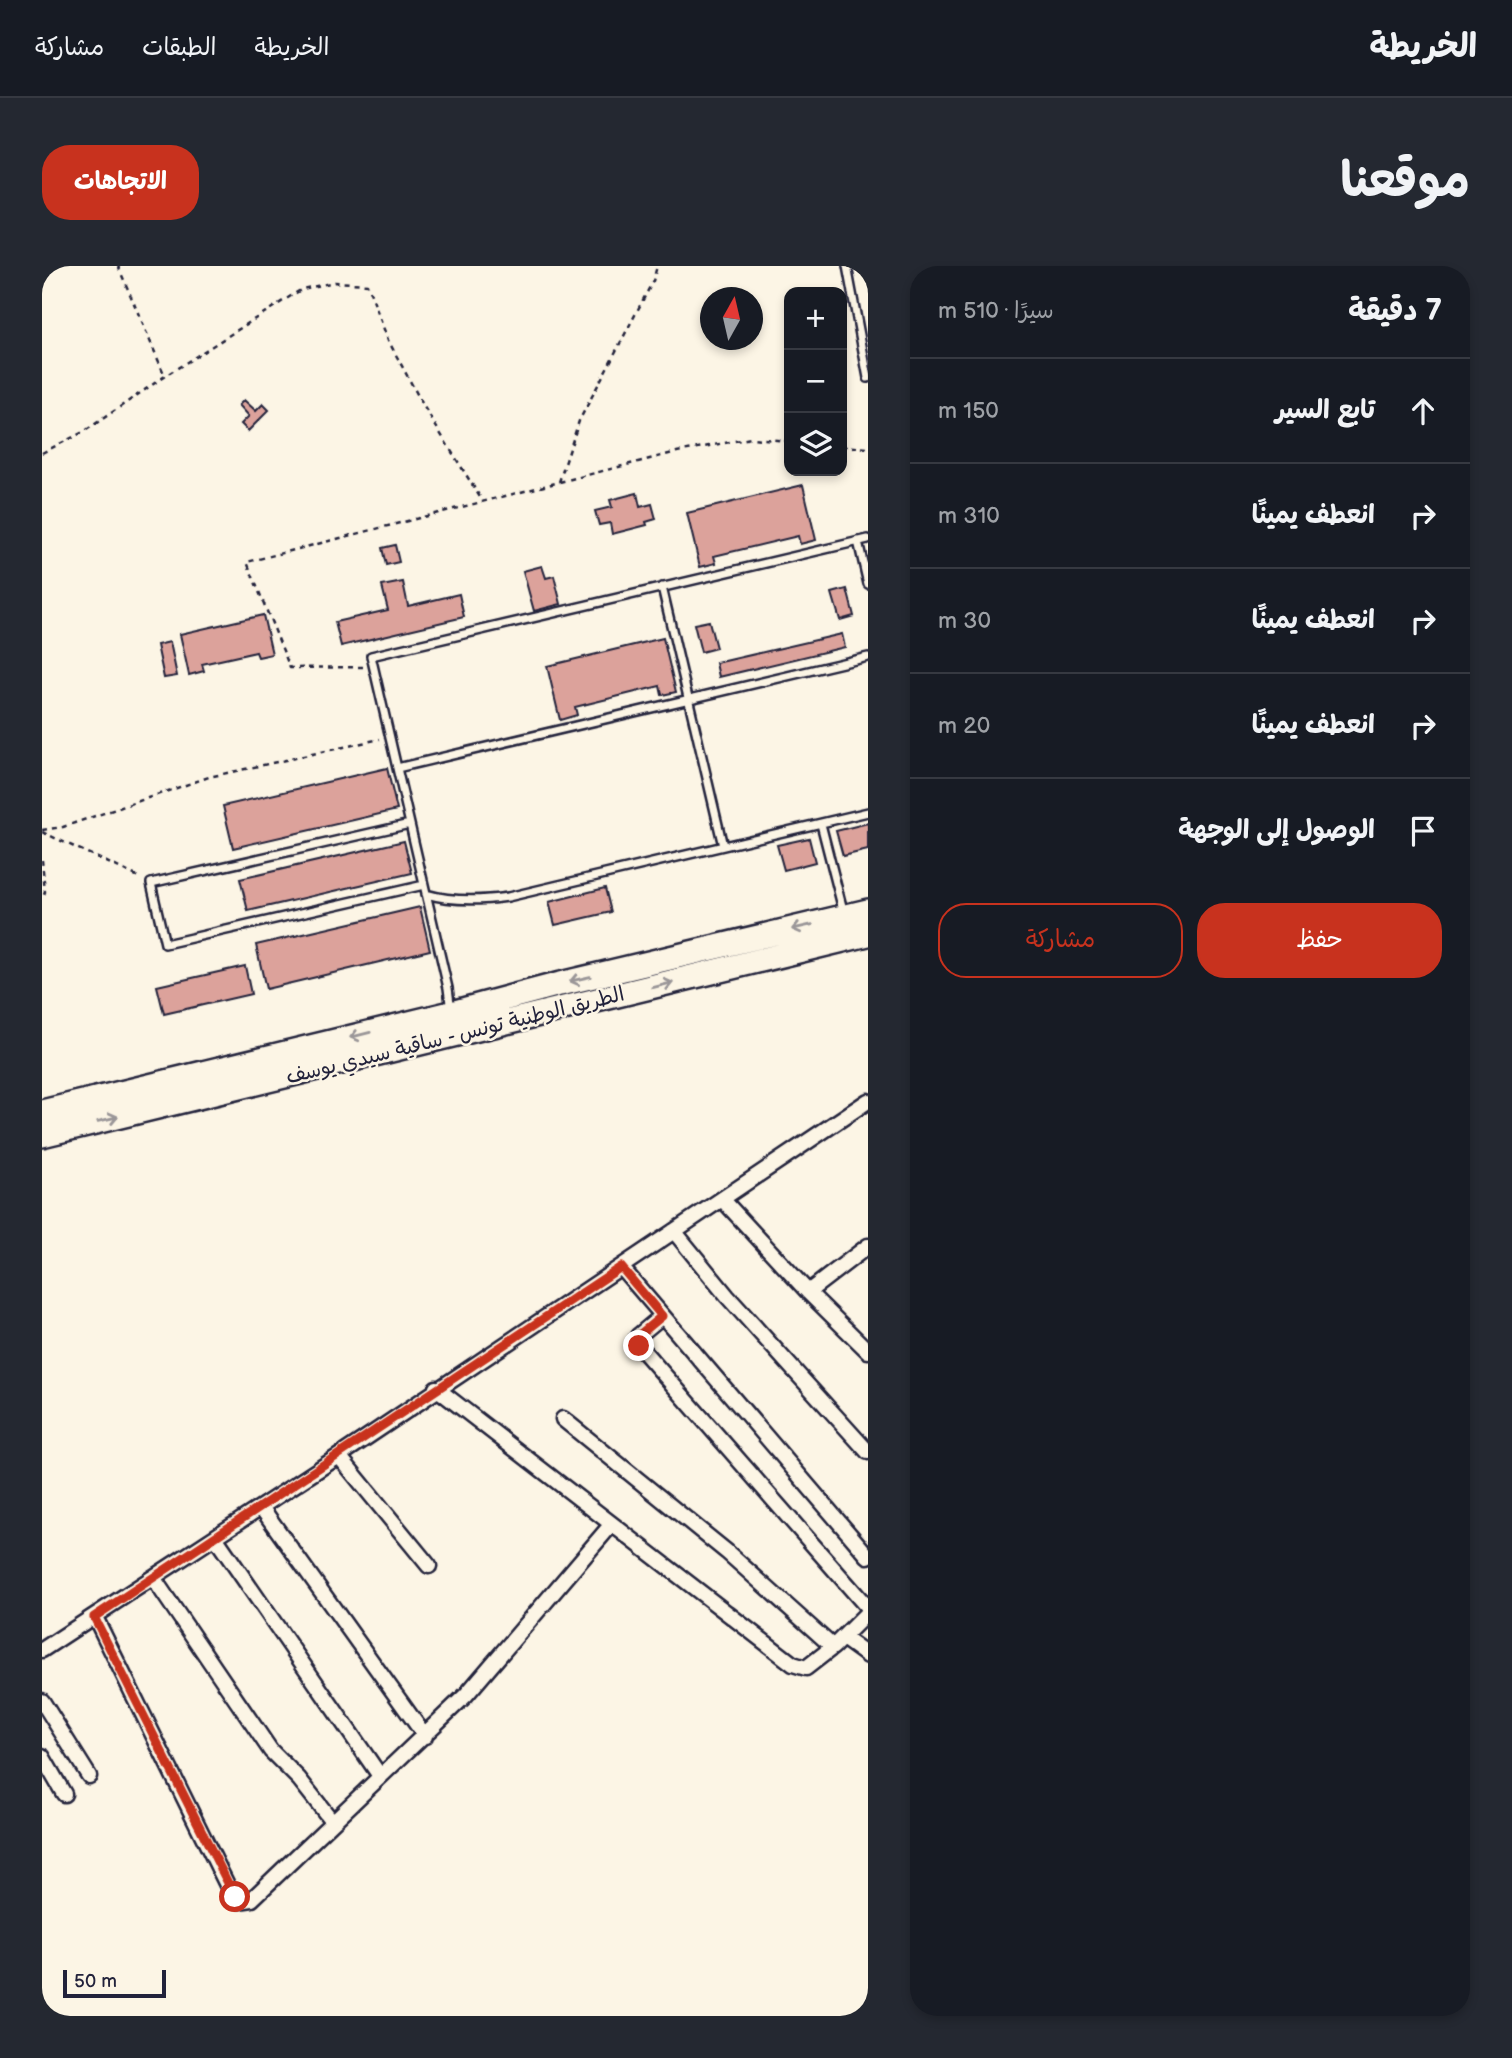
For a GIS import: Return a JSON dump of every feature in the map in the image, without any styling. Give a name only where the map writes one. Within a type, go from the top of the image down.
[{"type":"main road","name":"الطريق الوطنية تونس - ساقية سيدي يوسف","points":[[42,1135],[453,1024],[560,984],[868,911]]},
{"type":"main road","name":"الطريق الوطنية تونس - ساقية سيدي يوسف","points":[[42,1112],[868,934]]},
{"type":"street","points":[[42,1650],[154,1579],[436,1388],[865,1107]]},
{"type":"street","points":[[723,1200],[868,1352]]},
{"type":"street","points":[[674,1231],[727,1296],[868,1452]]},
{"type":"street","points":[[808,1292],[868,1246]]},
{"type":"street","points":[[621,1267],[868,1556]]},
{"type":"street","points":[[436,1388],[793,1664],[806,1668],[838,1643],[868,1610],[639,1346],[636,1341],[638,1336],[662,1316]]},
{"type":"street","points":[[563,1419],[838,1643],[868,1656]]},
{"type":"street","points":[[339,1456],[429,1566]]},
{"type":"street","points":[[261,1507],[425,1736]]},
{"type":"street","points":[[94,1617],[235,1897],[239,1901],[252,1899],[475,1686],[611,1525]]},
{"type":"street","points":[[215,1537],[380,1776]]},
{"type":"street","points":[[154,1579],[271,1751],[299,1779],[332,1821]]},
{"type":"street","points":[[42,1701],[89,1776]]},
{"type":"street","points":[[42,1756],[65,1794]]},
{"type":"lane","points":[[847,266],[868,378]]},
{"type":"lane","points":[[863,352],[868,341]]},
{"type":"lane","points":[[453,1024],[448,988],[371,656],[868,539]]},
{"type":"lane","points":[[858,541],[868,584]]},
{"type":"lane","points":[[662,587],[723,846]]},
{"type":"lane","points":[[397,768],[868,657]]},
{"type":"lane","points":[[410,824],[150,883],[165,944],[425,889],[439,898],[471,900],[508,897],[868,813]]},
{"type":"lane","points":[[821,824],[845,917],[843,940]]},
{"type":"path","points":[[118,266],[164,376]]},
{"type":"path","points":[[559,482],[579,421],[653,281],[657,266]]},
{"type":"path","points":[[42,453],[85,431],[164,376],[302,289],[335,282],[366,284],[388,340],[424,407],[483,502]]},
{"type":"path","points":[[373,666],[290,668],[247,562],[677,452],[751,438],[784,441]]},
{"type":"path","points":[[847,446],[868,448]]},
{"type":"path","points":[[42,831],[64,827],[209,777],[390,736]]},
{"type":"path","points":[[42,831],[150,883]]},
{"type":"path","points":[[42,860],[46,892],[42,899]]},
{"type":"building","points":[[244,400],[256,411],[263,404],[269,410],[248,431],[241,424],[249,416],[239,405]]},
{"type":"building","points":[[803,485],[816,540],[800,544],[798,536],[714,556],[716,563],[700,567],[687,513]]},
{"type":"building","points":[[637,493],[640,507],[652,504],[656,519],[646,522],[647,525],[612,534],[610,523],[599,525],[595,511],[612,507],[610,500]]},
{"type":"building","points":[[395,545],[399,562],[386,565],[382,548]]},
{"type":"building","points":[[542,566],[546,578],[554,576],[561,604],[534,611],[523,571]]},
{"type":"building","points":[[403,582],[408,606],[459,594],[464,617],[341,646],[335,622],[388,610],[382,586]]},
{"type":"building","points":[[847,589],[854,616],[840,620],[832,593]]},
{"type":"building","points":[[263,615],[272,654],[258,657],[256,652],[202,664],[204,671],[189,675],[180,634]]},
{"type":"building","points":[[709,621],[716,648],[701,652],[694,624]]},
{"type":"building","points":[[842,634],[845,647],[719,677],[716,663]]},
{"type":"building","points":[[663,638],[676,692],[662,695],[660,686],[575,707],[577,715],[560,720],[547,666]]},
{"type":"building","points":[[170,642],[177,676],[164,678],[157,645]]},
{"type":"building","points":[[387,768],[397,810],[233,848],[223,806]]},
{"type":"building","points":[[868,823],[868,850],[843,856],[836,831]]},
{"type":"building","points":[[809,838],[815,862],[784,870],[777,845]]},
{"type":"building","points":[[404,841],[412,873],[248,911],[240,879]]},
{"type":"building","points":[[605,888],[611,912],[555,925],[549,902]]},
{"type":"building","points":[[420,907],[430,950],[266,989],[256,945]]},
{"type":"building","points":[[245,966],[251,994],[164,1014],[157,986]]},
{"type":"route","points":[[235,1897],[94,1617],[621,1267],[662,1316],[638,1336],[636,1341],[639,1346]]}]
